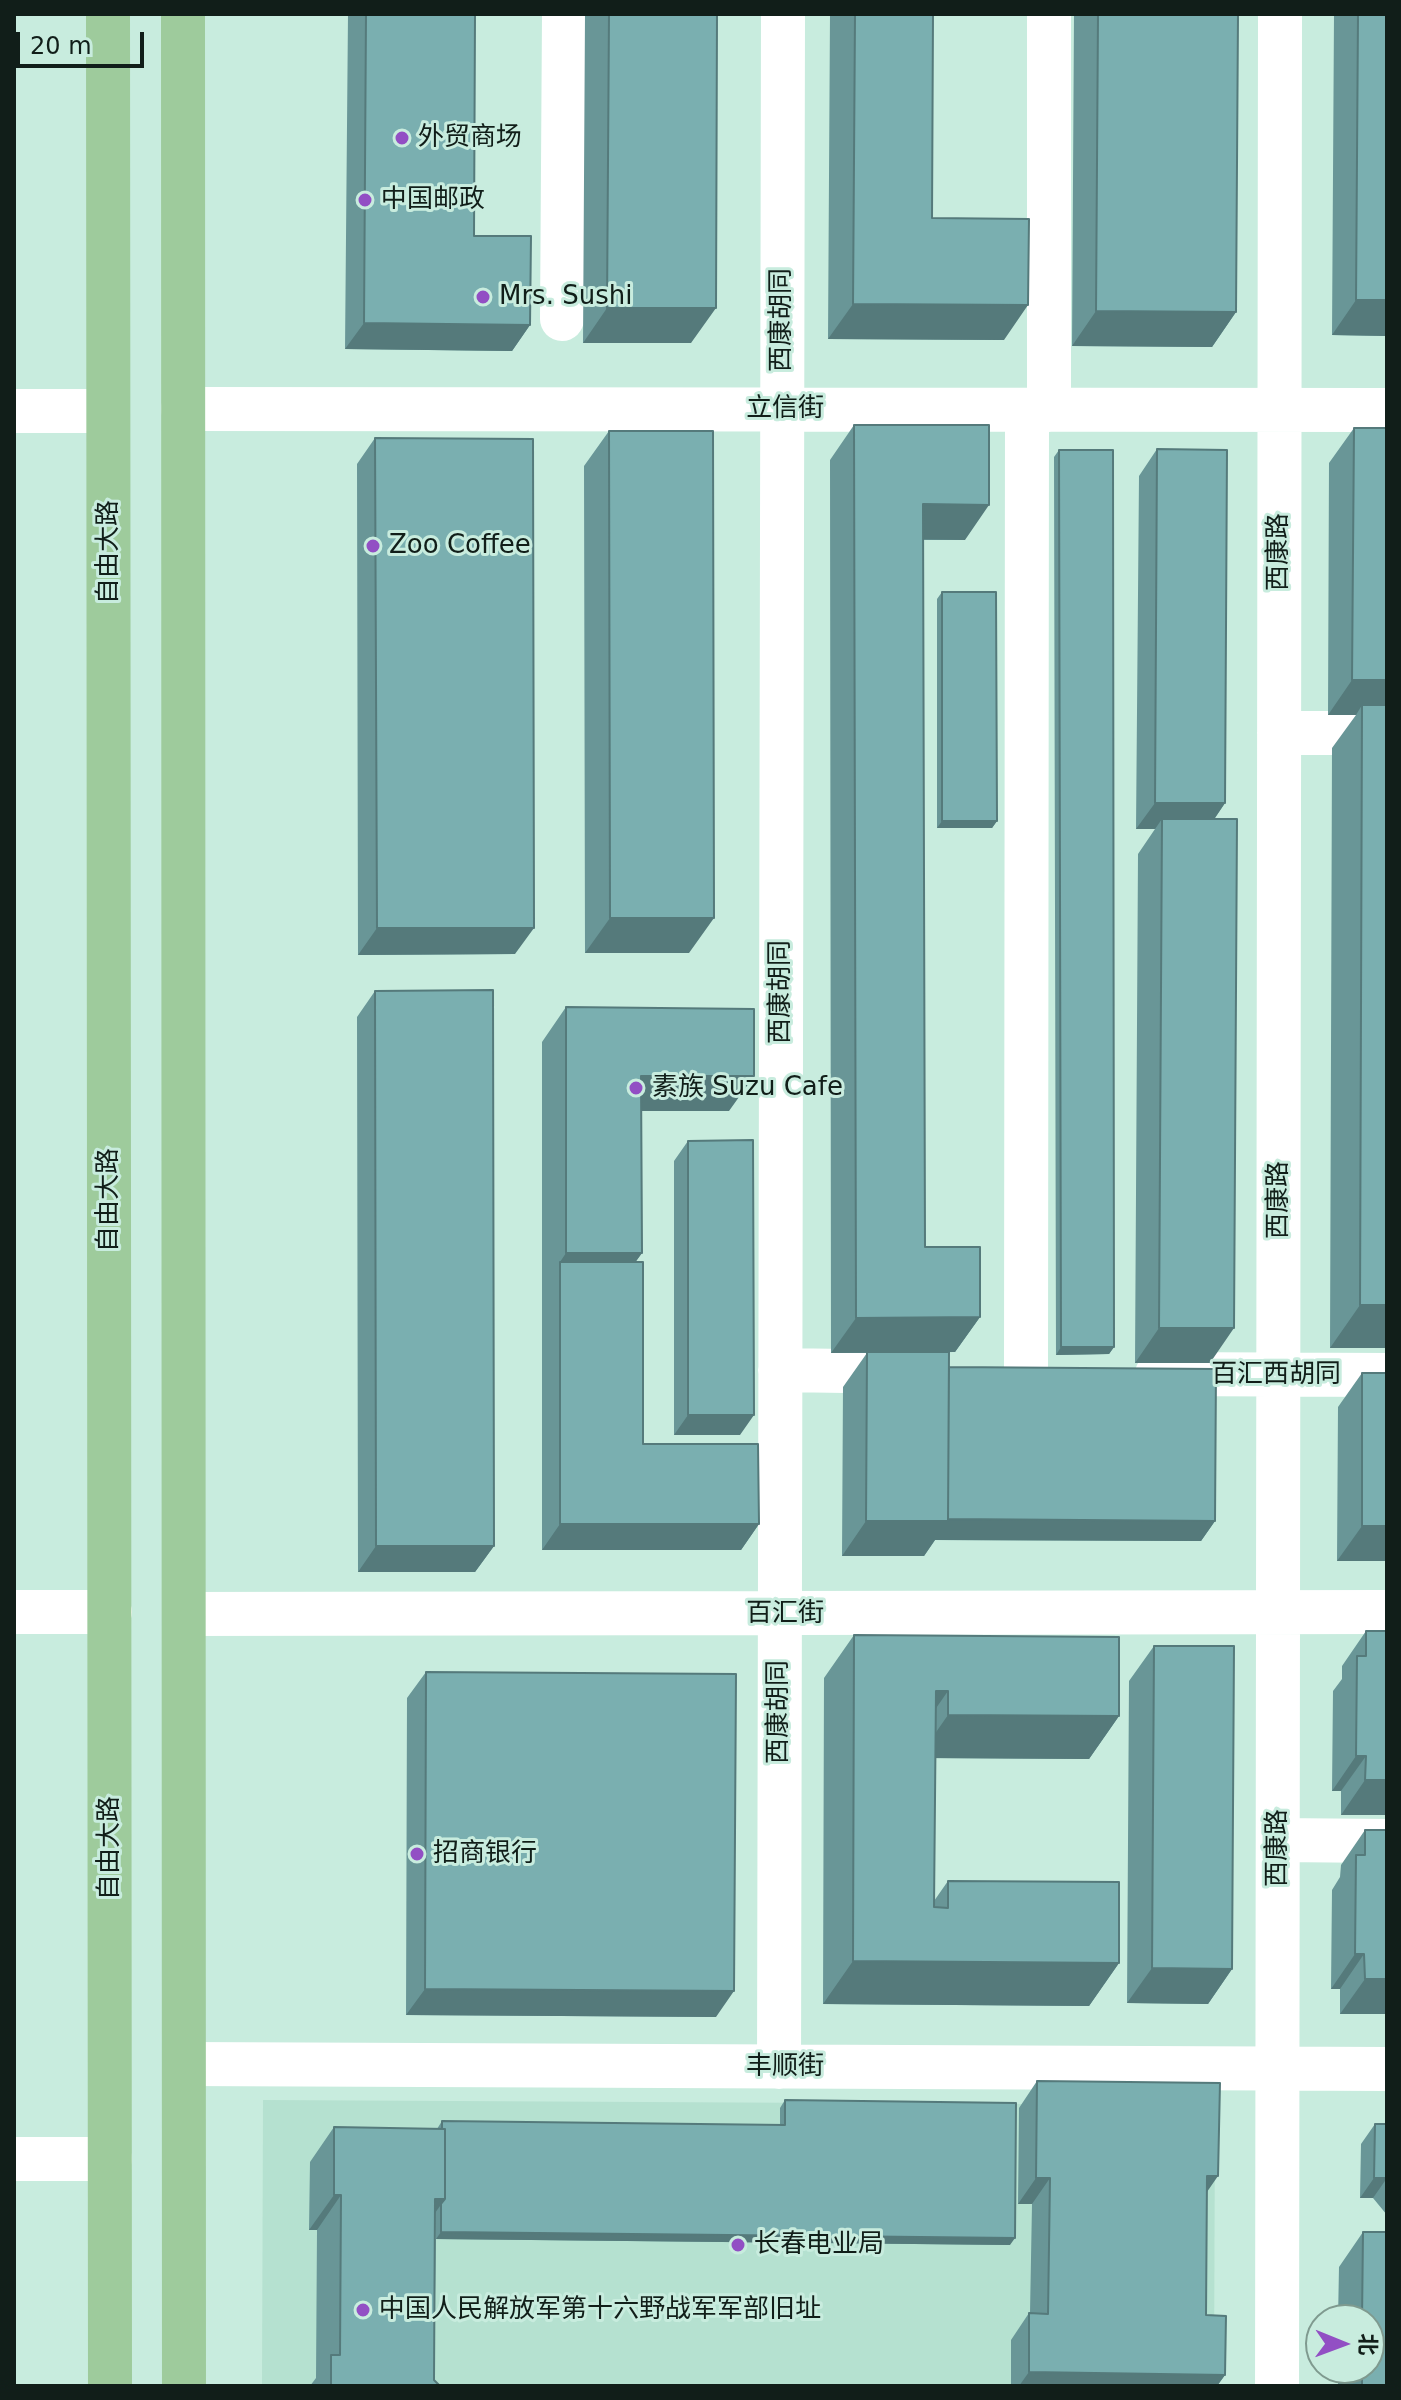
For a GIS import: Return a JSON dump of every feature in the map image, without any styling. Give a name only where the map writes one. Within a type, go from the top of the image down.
[{"type":"main road","name":"自由大路","points":[[108,14],[110,2386]]},
{"type":"main road","points":[[183,14],[184,2386]]},
{"type":"street","points":[[562,319],[564,14]]},
{"type":"street","name":"西康胡同","points":[[779,2067],[783,14]]},
{"type":"street","points":[[780,1370],[1042,1373],[1038,410],[1049,14]]},
{"type":"street","name":"西康路","points":[[1277,2386],[1280,14]]},
{"type":"street","name":"立信街","points":[[183,409],[1387,410]]},
{"type":"street","points":[[14,411],[108,411]]},
{"type":"street","points":[[1279,733],[1387,733]]},
{"type":"street","name":"百汇西胡同","points":[[1121,1374],[1387,1375]]},
{"type":"street","points":[[14,1612],[110,1612]]},
{"type":"street","name":"百汇街","points":[[184,1614],[1387,1612]]},
{"type":"street","points":[[1278,1840],[1387,1841]]},
{"type":"street","name":"丰顺街","points":[[184,2064],[1387,2069]]},
{"type":"street","points":[[14,2159],[110,2159]]},
{"type":"shaded area","name":"长春电业局","points":[[263,2100],[1215,2105],[1214,2386],[262,2386]]},
{"type":"building","name":"外贸商场","points":[[366,14],[475,14],[474,236],[531,236],[530,325],[364,323]]},
{"type":"building","points":[[609,14],[717,14],[716,308],[607,308]]},
{"type":"building","points":[[855,14],[933,14],[932,218],[1029,219],[1028,305],[853,304]]},
{"type":"building","points":[[1098,14],[1238,14],[1236,312],[1096,311]]},
{"type":"building","points":[[1358,14],[1387,14],[1387,300],[1356,300]]},
{"type":"building","points":[[854,425],[989,425],[989,505],[923,504],[925,1247],[980,1247],[980,1317],[856,1318]]},
{"type":"building","points":[[1354,428],[1387,428],[1387,680],[1352,680]]},
{"type":"building","points":[[609,431],[713,431],[714,918],[610,918]]},
{"type":"building","points":[[375,438],[533,439],[534,928],[377,928]]},
{"type":"building","points":[[1157,449],[1227,450],[1225,803],[1155,803]]},
{"type":"building","points":[[1059,450],[1113,450],[1114,1347],[1061,1347]]},
{"type":"building","points":[[942,592],[996,592],[997,821],[942,821]]},
{"type":"building","points":[[1362,705],[1387,705],[1387,1305],[1360,1305]]},
{"type":"building","points":[[1162,819],[1237,819],[1234,1328],[1159,1328]]},
{"type":"building","points":[[493,990],[494,1546],[376,1546],[375,991]]},
{"type":"building","points":[[566,1007],[754,1009],[754,1076],[641,1076],[642,1253],[566,1253]]},
{"type":"building","points":[[753,1140],[754,1415],[688,1415],[688,1141]]},
{"type":"building","points":[[560,1262],[643,1262],[643,1444],[758,1444],[759,1524],[560,1524]]},
{"type":"building","points":[[867,1352],[949,1352],[948,1521],[866,1521]]},
{"type":"building","points":[[949,1367],[1216,1369],[1215,1521],[948,1519]]},
{"type":"building","points":[[1362,1373],[1387,1373],[1387,1526],[1362,1526]]},
{"type":"building","points":[[1366,1631],[1387,1631],[1387,1780],[1365,1780],[1366,1756],[1356,1756],[1357,1656],[1366,1656]]},
{"type":"building","points":[[854,1635],[1119,1637],[1119,1716],[948,1715],[948,1691],[936,1691],[934,1907],[948,1908],[948,1881],[1119,1882],[1119,1963],[853,1961]]},
{"type":"building","points":[[1154,1646],[1234,1646],[1232,1969],[1152,1968]]},
{"type":"building","points":[[426,1672],[736,1674],[734,1991],[425,1989]]},
{"type":"building","points":[[1365,1830],[1387,1830],[1387,1979],[1365,1979],[1364,1954],[1355,1954],[1356,1855],[1365,1855]]},
{"type":"building","points":[[1037,2081],[1220,2083],[1218,2176],[1207,2176],[1206,2315],[1226,2316],[1225,2375],[1029,2372],[1029,2313],[1048,2314],[1050,2178],[1036,2178]]},
{"type":"building","points":[[785,2100],[1016,2103],[1015,2238],[441,2232],[441,2204],[445,2199],[445,2129],[442,2129],[442,2121],[785,2125]]},
{"type":"building","points":[[1375,2124],[1387,2124],[1387,2178],[1374,2178]]},
{"type":"building","name":"中国人民解放军第十六野战军军部旧址","points":[[334,2127],[445,2129],[445,2199],[435,2199],[434,2380],[440,2386],[331,2386],[331,2355],[340,2355],[341,2195],[334,2195]]},
{"type":"building","points":[[1363,2232],[1387,2232],[1387,2386],[1362,2386],[1385,2384],[1385,2304],[1362,2304]]},
{"type":"place","name":"外贸商场","points":[[402,138]]},
{"type":"place","name":"中国邮政","points":[[365,200]]},
{"type":"place","name":"Mrs. Sushi","points":[[483,297]]},
{"type":"place","name":"Zoo Coffee","points":[[373,546]]},
{"type":"place","name":"素族 Suzu Cafe","points":[[636,1088]]},
{"type":"place","name":"招商银行","points":[[417,1854]]},
{"type":"place","name":"长春电业局","points":[[738,2245]]},
{"type":"place","name":"中国人民解放军第十六野战军军部旧址","points":[[363,2310]]}]
